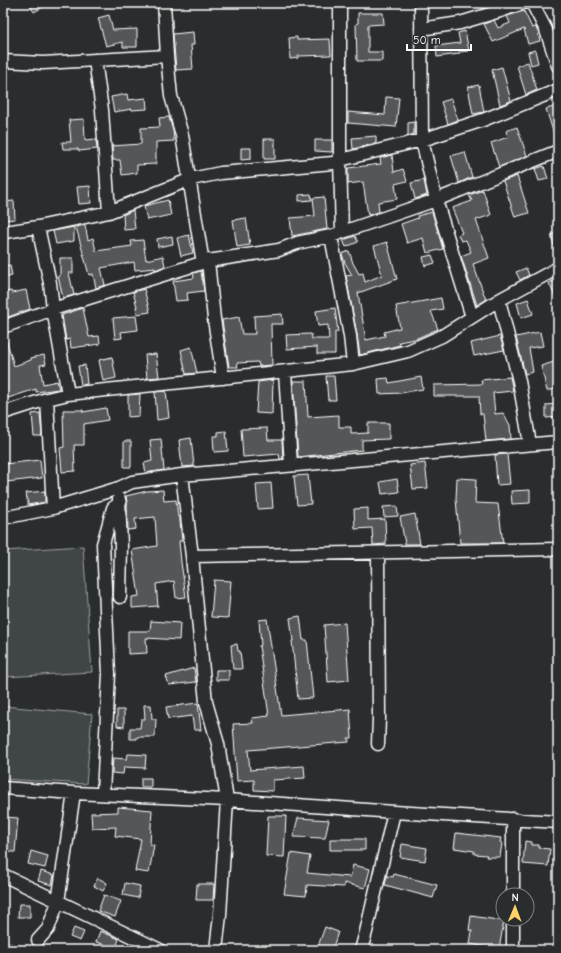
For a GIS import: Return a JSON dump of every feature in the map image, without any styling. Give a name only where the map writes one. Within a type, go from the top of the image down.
[{"type":"street","points":[[164,3],[171,96],[182,135],[191,179],[202,257],[208,261]]},
{"type":"street","points":[[340,3],[340,160],[337,234],[353,364]]},
{"type":"street","points":[[421,3],[422,140],[436,200],[472,317]]},
{"type":"street","points":[[421,28],[460,23],[523,3]]},
{"type":"street","points":[[532,3],[546,30],[558,66]]},
{"type":"street","points":[[3,61],[43,63],[167,56]]},
{"type":"street","points":[[95,60],[102,110],[109,212]]},
{"type":"street","points":[[3,230],[5,232],[38,228],[109,212],[191,179],[221,173],[333,163],[422,140],[483,120],[558,90]]},
{"type":"street","points":[[4,324],[208,261],[279,250],[297,243],[337,234],[436,200],[558,151]]},
{"type":"street","points":[[38,228],[50,283],[53,309],[68,394]]},
{"type":"street","points":[[208,261],[214,319],[223,378]]},
{"type":"street","points":[[3,413],[68,394],[353,364],[408,351],[442,336],[499,300],[558,268]]},
{"type":"street","points":[[499,300],[519,381],[530,444]]},
{"type":"street","points":[[284,372],[291,466]]},
{"type":"street","points":[[47,399],[53,508]]},
{"type":"street","points":[[3,518],[53,508],[119,488],[132,482],[182,475],[558,442]]},
{"type":"street","points":[[182,475],[192,556],[206,702],[218,744],[228,800],[216,950]]},
{"type":"street","points":[[119,488],[121,546],[120,597]]},
{"type":"street","points":[[103,794],[109,674],[103,544],[113,508],[120,503]]},
{"type":"street","points":[[192,556],[558,549]]},
{"type":"street","points":[[378,553],[378,744]]},
{"type":"street","points":[[3,788],[74,793],[228,800],[558,822]]},
{"type":"street","points":[[38,940],[48,929],[58,902],[74,793]]},
{"type":"street","points":[[361,950],[394,812]]},
{"type":"street","points":[[513,819],[513,887]]},
{"type":"street","points":[[3,875],[160,950]]},
{"type":"street","points":[[512,927],[513,950]]},
{"type":"shaded area","points":[[83,546],[92,672],[5,677],[3,651],[3,551]]},
{"type":"shaded area","points":[[3,706],[92,714],[86,784],[3,779]]},
{"type":"building","points":[[28,3],[50,3],[34,12]]},
{"type":"building","points":[[524,11],[532,28],[536,27],[540,41],[528,44],[524,29],[493,42],[484,24],[494,20],[498,28],[510,23],[507,16]]},
{"type":"building","points":[[358,13],[383,13],[384,24],[368,25],[368,52],[382,52],[382,61],[357,61],[356,24],[358,23]]},
{"type":"building","points":[[109,15],[113,30],[137,29],[137,47],[123,47],[123,42],[106,46],[98,18]]},
{"type":"building","points":[[465,31],[469,51],[437,57],[436,46],[460,43],[458,33]]},
{"type":"building","points":[[193,32],[194,45],[191,45],[193,69],[176,70],[173,34]]},
{"type":"building","points":[[297,37],[297,40],[330,39],[331,55],[298,56],[298,58],[290,59],[289,38]]},
{"type":"building","points":[[535,50],[538,63],[531,65],[528,52]]},
{"type":"building","points":[[528,62],[537,90],[526,95],[517,66]]},
{"type":"building","points":[[502,67],[511,101],[500,105],[492,70]]},
{"type":"building","points":[[479,85],[484,112],[473,114],[468,87]]},
{"type":"building","points":[[127,94],[128,100],[146,98],[147,109],[132,109],[114,112],[111,97]]},
{"type":"building","points":[[386,97],[399,98],[396,127],[348,123],[348,112],[385,115]]},
{"type":"building","points":[[451,99],[458,120],[448,124],[441,102]]},
{"type":"building","points":[[558,106],[558,141],[556,141],[546,109]]},
{"type":"building","points":[[169,117],[174,141],[156,142],[156,164],[137,165],[137,173],[122,175],[120,160],[113,160],[112,146],[141,144],[141,128],[160,127],[159,118]]},
{"type":"building","points":[[84,119],[85,140],[96,139],[97,149],[79,151],[78,149],[63,149],[62,142],[71,142],[69,120]]},
{"type":"building","points":[[414,122],[414,134],[408,136],[408,123]]},
{"type":"building","points":[[517,127],[527,156],[499,167],[491,143],[508,137],[506,131]]},
{"type":"building","points":[[376,136],[376,143],[353,149],[352,138]]},
{"type":"building","points":[[264,139],[275,139],[275,159],[264,159]]},
{"type":"building","points":[[315,140],[332,140],[332,152],[315,151]]},
{"type":"building","points":[[241,148],[251,148],[251,159],[241,160]]},
{"type":"building","points":[[465,152],[472,177],[459,183],[451,156]]},
{"type":"building","points":[[392,155],[394,172],[403,169],[407,181],[395,184],[397,199],[378,202],[379,212],[368,215],[363,182],[348,184],[348,168],[381,164],[380,158]]},
{"type":"building","points":[[544,166],[548,179],[539,181],[535,169]]},
{"type":"building","points":[[517,176],[529,213],[515,217],[503,181]]},
{"type":"building","points":[[424,180],[427,195],[415,199],[411,183]]},
{"type":"building","points":[[90,186],[91,203],[79,204],[77,187]]},
{"type":"building","points":[[483,190],[491,215],[476,220],[489,258],[473,264],[486,300],[477,305],[461,256],[471,252],[466,240],[461,241],[458,235],[462,233],[452,208],[472,201],[469,195]]},
{"type":"building","points":[[311,194],[312,200],[299,201],[299,195]]},
{"type":"building","points":[[324,197],[327,229],[292,236],[290,218],[315,216],[313,198]]},
{"type":"building","points":[[168,200],[171,215],[147,220],[144,206]]},
{"type":"building","points":[[14,201],[15,219],[3,220],[3,202]]},
{"type":"building","points":[[133,210],[135,229],[124,230],[123,215]]},
{"type":"building","points":[[432,212],[443,249],[427,253],[423,238],[407,243],[401,224],[418,218],[417,216]]},
{"type":"building","points":[[246,218],[250,245],[237,247],[233,220]]},
{"type":"building","points":[[85,225],[88,240],[93,238],[96,251],[132,246],[131,241],[143,240],[146,260],[163,256],[165,266],[155,270],[155,268],[135,270],[134,262],[101,268],[105,285],[96,288],[93,274],[89,275],[76,227]]},
{"type":"building","points":[[74,227],[74,241],[56,244],[53,231]]},
{"type":"building","points":[[558,233],[558,253],[556,253],[551,235]]},
{"type":"building","points":[[189,235],[193,253],[181,256],[177,238]]},
{"type":"building","points":[[172,236],[173,244],[158,247],[157,239]]},
{"type":"building","points":[[355,236],[358,242],[346,247],[343,240]]},
{"type":"building","points":[[387,242],[397,279],[358,293],[366,340],[385,336],[384,332],[400,328],[396,306],[441,298],[443,309],[431,311],[438,329],[415,339],[399,342],[400,345],[360,355],[346,276],[352,275],[342,254],[349,251],[359,274],[363,273],[365,282],[382,275],[374,246]]},
{"type":"building","points":[[432,255],[435,263],[425,266],[423,257]]},
{"type":"building","points":[[60,258],[73,258],[73,273],[69,273],[74,295],[63,298],[58,276],[60,276]]},
{"type":"building","points":[[10,265],[12,276],[3,278],[3,266]]},
{"type":"building","points":[[526,268],[529,275],[520,280],[516,272]]},
{"type":"building","points":[[201,271],[204,291],[187,293],[188,300],[176,301],[173,281],[194,278],[193,273]]},
{"type":"building","points":[[558,279],[558,303],[549,283]]},
{"type":"building","points":[[144,289],[150,312],[137,314],[137,307],[133,292]]},
{"type":"building","points":[[26,290],[30,309],[8,317],[3,292],[11,291],[12,293]]},
{"type":"building","points":[[528,299],[533,314],[521,318],[517,303]]},
{"type":"building","points":[[83,308],[89,337],[99,336],[100,344],[71,348],[70,339],[66,340],[62,315]]},
{"type":"building","points":[[335,308],[338,332],[335,332],[335,354],[317,354],[317,347],[287,349],[286,335],[311,334],[312,339],[329,339],[328,325],[318,326],[316,311]]},
{"type":"building","points":[[282,314],[283,324],[271,324],[272,365],[259,366],[258,362],[237,363],[238,367],[229,367],[222,320],[239,317],[242,334],[255,334],[254,316]]},
{"type":"building","points":[[136,316],[138,330],[121,332],[122,338],[115,339],[113,318]]},
{"type":"building","points":[[540,332],[543,346],[529,348],[533,372],[525,374],[516,337]]},
{"type":"building","points":[[3,335],[5,335],[14,366],[31,360],[31,358],[44,355],[46,364],[40,365],[43,384],[57,381],[59,389],[36,392],[36,389],[5,399],[3,391]]},
{"type":"building","points":[[500,336],[504,350],[474,356],[471,343]]},
{"type":"building","points":[[191,347],[197,373],[186,374],[181,350]]},
{"type":"building","points":[[156,354],[159,377],[147,378],[145,355]]},
{"type":"building","points":[[112,357],[116,378],[103,381],[99,360]]},
{"type":"building","points":[[554,362],[558,378],[558,388],[547,391],[541,366]]},
{"type":"building","points":[[85,365],[87,384],[81,385],[78,366]]},
{"type":"building","points":[[326,376],[334,376],[336,400],[328,400]]},
{"type":"building","points":[[421,377],[423,389],[401,393],[379,394],[378,379],[388,378],[389,383]]},
{"type":"building","points":[[510,377],[513,391],[493,393],[495,414],[503,413],[510,425],[511,439],[486,441],[483,414],[480,414],[479,396],[434,396],[434,385],[482,384],[481,380]]},
{"type":"building","points":[[273,380],[272,414],[256,413],[258,382]]},
{"type":"building","points":[[293,381],[306,381],[308,417],[339,415],[339,427],[351,427],[351,434],[368,433],[368,423],[389,423],[389,439],[362,440],[362,450],[298,457]]},
{"type":"building","points":[[166,391],[169,418],[157,420],[155,392]]},
{"type":"building","points":[[140,394],[139,416],[128,417],[128,395]]},
{"type":"building","points":[[558,404],[558,417],[546,418],[546,405]]},
{"type":"building","points":[[106,408],[108,420],[84,424],[84,445],[74,445],[75,471],[62,472],[60,448],[64,447],[63,410],[83,410],[83,412]]},
{"type":"building","points":[[40,413],[42,436],[34,436],[32,414]]},
{"type":"building","points":[[267,428],[268,440],[282,440],[283,459],[280,459],[279,454],[243,457],[241,429]]},
{"type":"building","points":[[226,431],[228,451],[214,452],[213,436],[218,436],[218,432]]},
{"type":"building","points":[[191,438],[194,466],[182,467],[179,440]]},
{"type":"building","points":[[161,439],[164,470],[146,473],[144,463],[152,461],[150,440]]},
{"type":"building","points":[[124,441],[131,441],[131,467],[124,467]]},
{"type":"building","points":[[507,454],[510,484],[497,485],[495,455]]},
{"type":"building","points":[[40,460],[42,478],[6,482],[4,464]]},
{"type":"building","points":[[425,463],[428,488],[413,489],[410,465]]},
{"type":"building","points":[[308,475],[311,504],[297,505],[294,476]]},
{"type":"building","points":[[457,478],[476,479],[475,503],[498,504],[503,543],[460,543],[456,499]]},
{"type":"building","points":[[397,479],[399,492],[382,494],[380,482]]},
{"type":"building","points":[[271,483],[273,508],[258,509],[256,484]]},
{"type":"building","points":[[163,490],[164,501],[176,500],[178,517],[180,517],[182,541],[179,541],[186,597],[176,598],[174,581],[156,584],[158,606],[132,608],[132,597],[139,596],[132,550],[157,546],[155,517],[135,519],[136,529],[128,530],[126,496],[147,491]]},
{"type":"building","points":[[530,490],[530,503],[512,504],[511,491]]},
{"type":"building","points":[[45,491],[45,502],[28,505],[26,493]]},
{"type":"building","points":[[397,506],[398,516],[384,517],[383,507]]},
{"type":"building","points":[[368,508],[368,520],[385,519],[386,544],[373,545],[372,528],[355,529],[354,509]]},
{"type":"building","points":[[415,514],[420,544],[405,544],[400,517]]},
{"type":"building","points":[[214,580],[231,581],[228,618],[211,617]]},
{"type":"building","points":[[300,616],[303,640],[307,640],[313,698],[298,699],[290,618]]},
{"type":"building","points":[[267,619],[281,715],[350,709],[352,738],[348,738],[349,742],[248,750],[250,770],[304,766],[305,778],[273,780],[273,791],[254,790],[254,780],[237,781],[233,724],[253,723],[252,718],[269,716],[259,646],[261,645],[259,620]]},
{"type":"building","points":[[151,621],[180,623],[179,640],[146,638],[147,653],[128,654],[128,631],[150,631]]},
{"type":"building","points":[[345,623],[349,680],[328,682],[324,625]]},
{"type":"building","points":[[237,644],[238,651],[240,651],[242,669],[233,669],[231,645]]},
{"type":"building","points":[[194,668],[196,682],[169,685],[166,676]]},
{"type":"building","points":[[216,670],[229,670],[229,680],[216,680]]},
{"type":"building","points":[[198,703],[201,730],[194,730],[192,716],[168,719],[166,707]]},
{"type":"building","points":[[144,705],[151,705],[152,719],[156,719],[155,737],[137,737],[137,739],[130,739],[130,728],[140,728],[141,719],[145,719]]},
{"type":"building","points":[[117,710],[124,710],[124,727],[117,726]]},
{"type":"building","points":[[128,754],[146,755],[145,768],[124,767],[123,774],[112,773],[113,758],[127,759]]},
{"type":"building","points":[[141,778],[151,778],[151,787],[141,787]]},
{"type":"building","points":[[118,807],[152,810],[150,844],[154,845],[149,873],[135,871],[141,839],[115,836],[116,827],[92,828],[91,813],[118,812]]},
{"type":"building","points":[[268,816],[286,816],[284,857],[266,856]]},
{"type":"building","points":[[5,817],[18,818],[15,852],[3,852]]},
{"type":"building","points":[[298,818],[329,820],[325,838],[293,837]]},
{"type":"building","points":[[456,833],[501,838],[500,842],[502,843],[500,857],[486,857],[487,855],[474,854],[474,851],[454,848]]},
{"type":"building","points":[[330,839],[365,839],[365,850],[330,850]]},
{"type":"building","points":[[525,841],[532,842],[532,845],[539,845],[539,848],[550,849],[548,866],[523,864]]},
{"type":"building","points":[[402,844],[427,848],[425,861],[400,857]]},
{"type":"building","points":[[31,851],[48,856],[45,868],[28,864]]},
{"type":"building","points":[[291,853],[310,856],[307,873],[350,877],[353,865],[370,869],[365,888],[344,883],[344,887],[307,885],[306,896],[284,894]]},
{"type":"building","points":[[41,871],[54,875],[52,885],[38,881]]},
{"type":"building","points":[[394,874],[437,885],[433,898],[385,885],[387,876],[393,877]]},
{"type":"building","points":[[98,878],[107,883],[103,891],[94,886]]},
{"type":"building","points":[[125,883],[140,886],[138,898],[123,895]]},
{"type":"building","points":[[197,884],[214,884],[213,900],[196,900]]},
{"type":"building","points":[[104,895],[121,901],[115,917],[98,911]]},
{"type":"building","points":[[19,904],[30,904],[30,917],[18,917]]},
{"type":"building","points":[[471,916],[495,920],[495,927],[503,927],[499,949],[470,944],[472,931],[469,930]]},
{"type":"building","points":[[325,927],[338,932],[332,950],[318,946]]},
{"type":"building","points":[[74,928],[84,932],[80,941],[70,937]]},
{"type":"building","points":[[100,931],[119,939],[116,948],[96,942]]},
{"type":"building","points":[[4,943],[25,946],[25,950],[3,950]]}]
